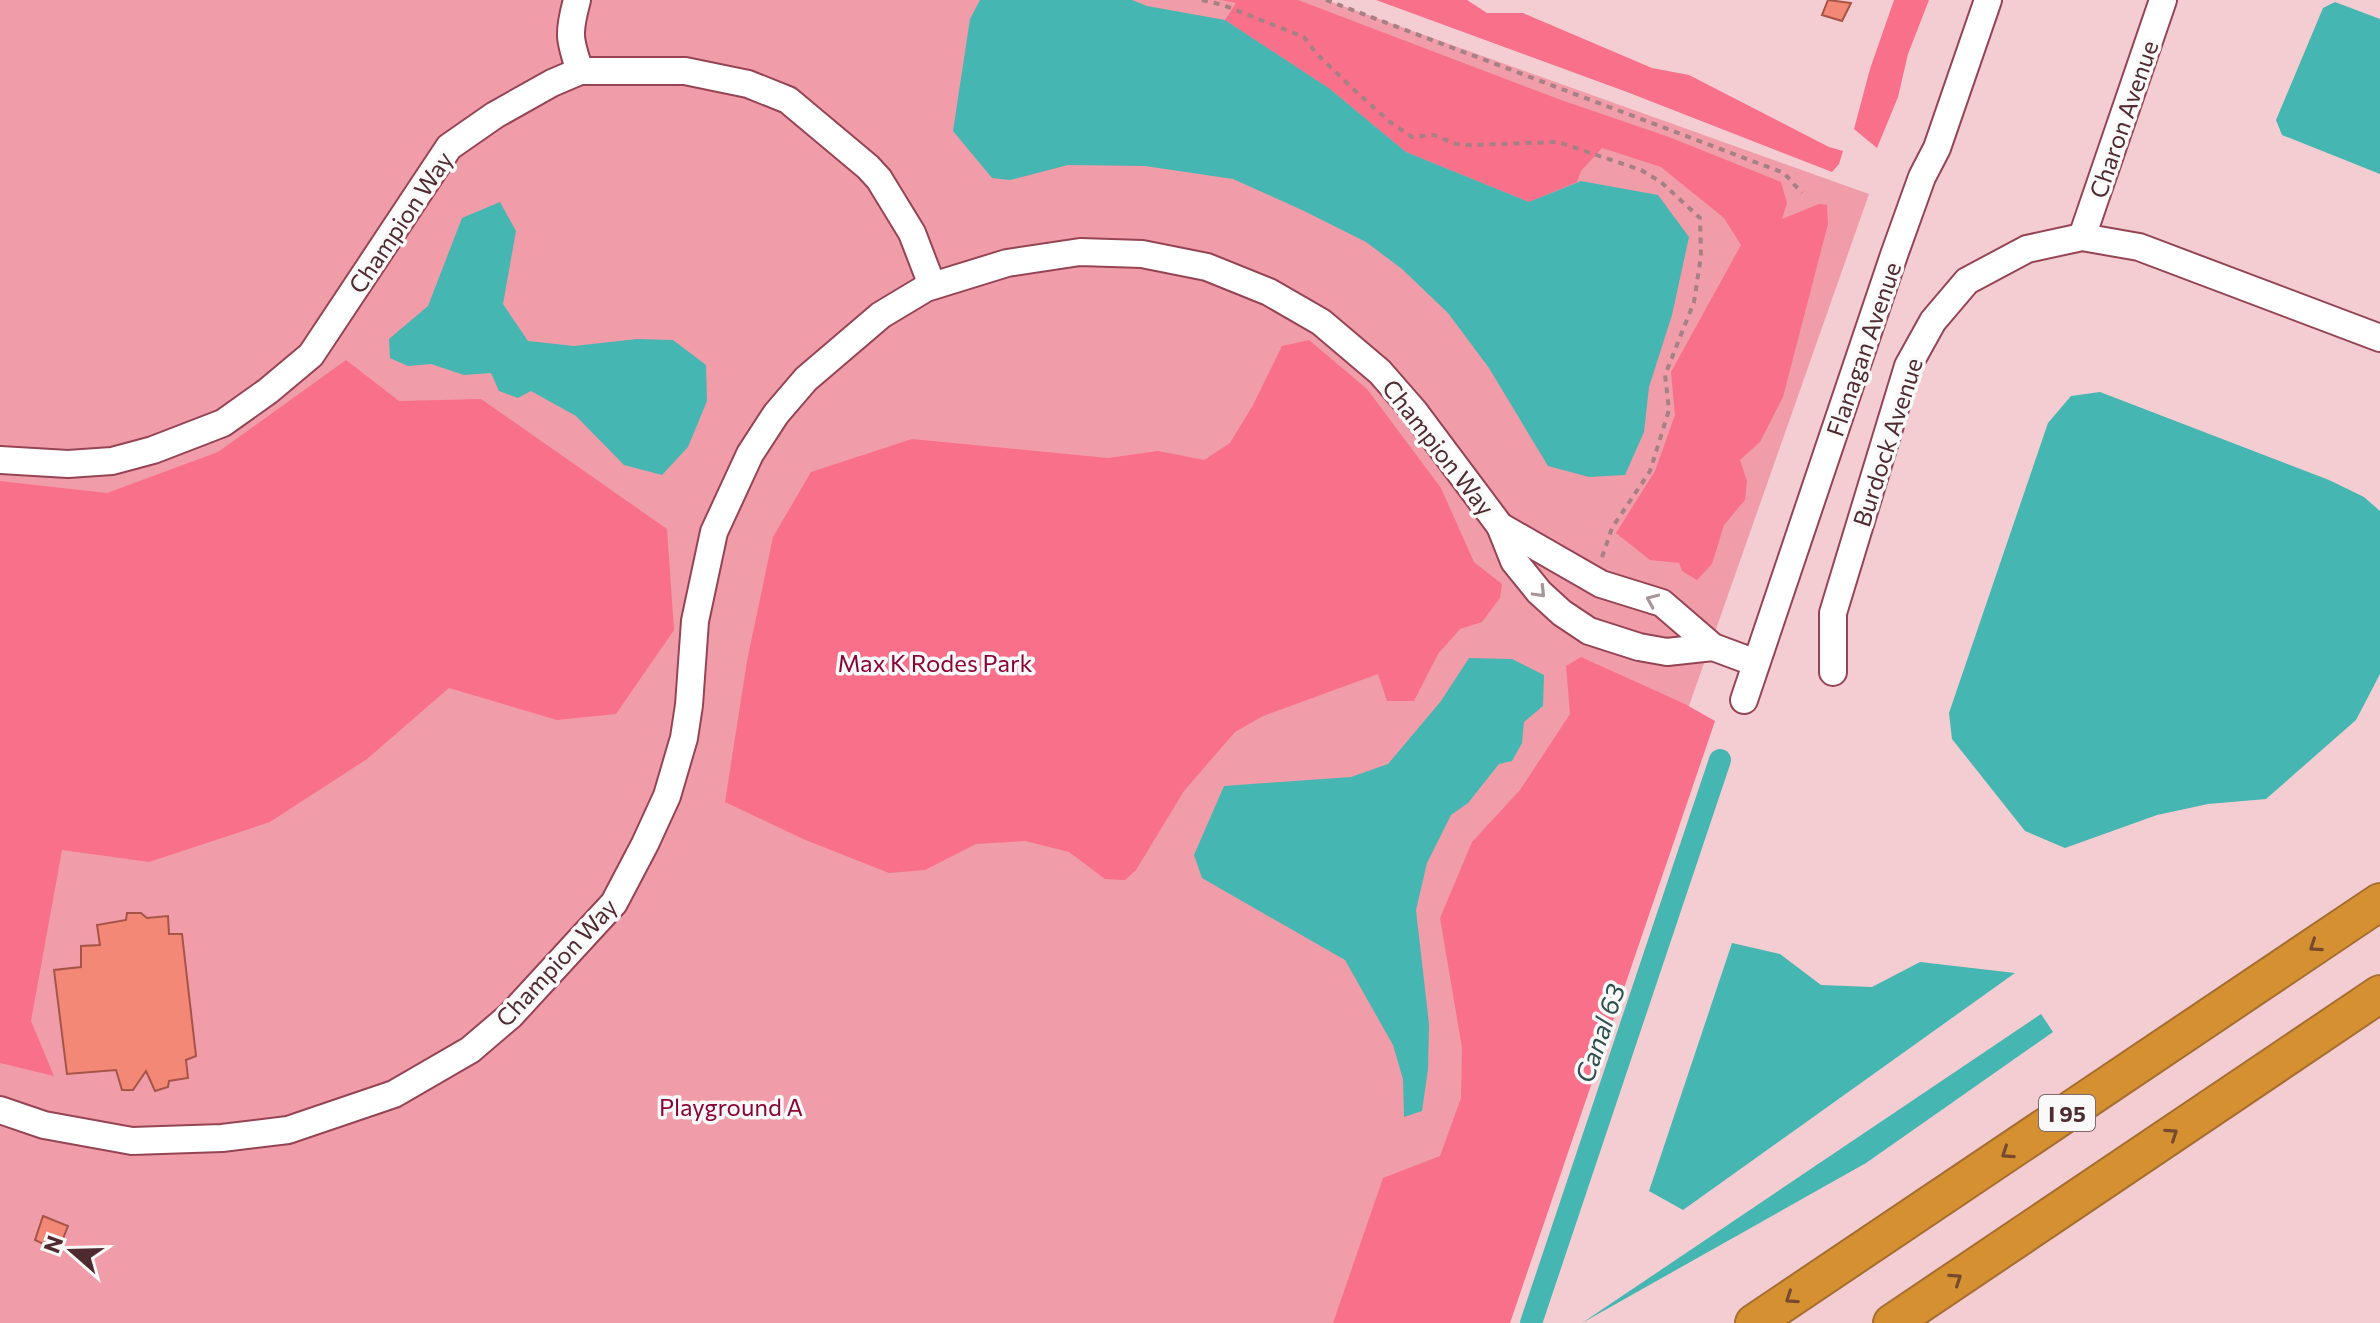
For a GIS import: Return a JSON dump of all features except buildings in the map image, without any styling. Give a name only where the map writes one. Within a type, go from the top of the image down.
[{"type":"highway","name":"I 95","points":[[1754,1323],[2380,902]]},
{"type":"highway","points":[[1892,1323],[2380,994]]},
{"type":"street","points":[[577,0],[569,28],[580,71]]},
{"type":"street","name":"Flanagan Avenue","points":[[1744,700],[1912,203],[1937,148],[1988,0]]},
{"type":"street","name":"Charon Avenue","points":[[2082,237],[2163,0]]},
{"type":"street","name":"Champion Way","points":[[0,460],[68,464],[112,461],[153,450],[223,423],[311,355],[449,147],[495,115],[580,71],[685,71],[707,74],[748,84],[788,100],[879,179],[912,233],[932,285]]},
{"type":"street","name":"Burdock Avenue","points":[[1833,672],[1833,613],[1908,366],[1933,321],[1967,281],[2027,249],[2082,237],[2139,247],[2380,338]]},
{"type":"street","name":"Champion Way","points":[[0,1110],[44,1125],[132,1141],[222,1138],[288,1130],[394,1094],[470,1050],[511,1015],[614,903],[645,844],[667,796],[684,738],[695,621],[714,532],[750,454],[776,414],[806,379],[881,315],[932,285],[1007,263],[1080,252],[1142,254],[1207,267],[1257,287],[1321,322],[1380,372],[1414,411],[1500,526],[1514,561],[1539,592],[1562,613],[1589,631],[1609,639],[1667,652],[1713,647]]},
{"type":"street","name":"Champion Way","points":[[1500,526],[1594,580],[1662,603],[1713,647],[1756,663]]},
{"type":"path","points":[[1202,0],[1223,5],[1304,37],[1350,86],[1412,137],[1434,135],[1456,144],[1471,145],[1558,142],[1641,170],[1661,182],[1700,218],[1701,256],[1694,302],[1665,375],[1669,410],[1650,471],[1612,528],[1594,580]]},
{"type":"path","points":[[1326,0],[1784,173],[1802,193]]},
{"type":"green space","name":"Max K Rodes Park","points":[[0,0],[1326,0],[1869,194],[1472,1323],[0,1323]]},
{"type":"green space","points":[[1221,0],[1298,0],[1561,100],[1669,137],[1781,182],[1787,203],[1782,219],[1819,204],[1827,205],[1828,224],[1783,397],[1760,442],[1740,460],[1747,481],[1745,500],[1724,525],[1712,564],[1697,580],[1682,571],[1679,563],[1650,560],[1616,533],[1655,471],[1675,415],[1671,372],[1741,245],[1724,218],[1661,167],[1602,148],[1581,171],[1577,182],[1529,202],[1406,152],[1330,89],[1225,20],[1236,3]]},
{"type":"green space","points":[[1376,0],[1467,0],[1487,13],[1523,13],[1652,68],[1689,75],[1829,147],[1843,151],[1839,164],[1832,172],[1627,92]]},
{"type":"green space","points":[[1894,0],[1929,0],[1908,54],[1898,97],[1877,148],[1854,129],[1870,69]]},
{"type":"green space","points":[[1309,340],[1367,389],[1441,488],[1474,562],[1502,584],[1500,598],[1482,622],[1460,629],[1438,654],[1414,701],[1387,701],[1378,674],[1263,716],[1235,732],[1184,791],[1136,870],[1125,880],[1105,879],[1069,852],[1025,841],[976,844],[925,870],[889,873],[803,839],[725,802],[747,661],[773,537],[811,472],[912,439],[1108,458],[1158,451],[1204,460],[1230,443],[1282,346]]},
{"type":"green space","points":[[346,360],[399,401],[481,399],[667,529],[674,630],[616,714],[557,720],[449,688],[367,759],[270,822],[149,862],[62,850],[31,1021],[54,1076],[0,1063],[0,481],[107,493],[218,452]]},
{"type":"green space","points":[[1581,657],[1685,704],[1715,721],[1510,1323],[1333,1323],[1383,1178],[1440,1156],[1461,1098],[1462,1048],[1440,918],[1472,842],[1520,790],[1570,714],[1566,666]]},
{"type":"water","points":[[980,0],[1132,0],[1147,6],[1225,20],[1330,89],[1406,152],[1529,202],[1581,181],[1658,195],[1689,237],[1672,315],[1649,387],[1644,432],[1625,475],[1589,477],[1548,466],[1489,368],[1448,313],[1402,269],[1366,242],[1302,210],[1233,179],[1145,166],[1068,165],[1010,180],[992,178],[953,131],[970,19]]},
{"type":"water","points":[[2335,2],[2380,19],[2380,174],[2282,135],[2276,120],[2323,8]]},
{"type":"water","points":[[500,202],[516,231],[503,304],[528,341],[574,346],[637,339],[673,340],[706,365],[707,401],[688,447],[662,475],[624,465],[576,416],[531,391],[518,398],[499,391],[491,373],[464,375],[431,364],[408,366],[390,358],[389,339],[428,306],[462,218]]},
{"type":"water","points":[[2100,392],[2329,480],[2364,497],[2380,511],[2380,674],[2356,720],[2266,799],[2208,804],[2157,815],[2065,848],[2025,831],[1952,739],[1949,713],[2048,423],[2071,396]]},
{"type":"water","points":[[1469,658],[1512,659],[1544,675],[1543,706],[1524,722],[1522,743],[1512,761],[1499,764],[1468,803],[1451,815],[1427,863],[1416,910],[1429,1024],[1428,1069],[1422,1111],[1404,1117],[1403,1079],[1393,1045],[1345,960],[1202,878],[1194,855],[1224,786],[1351,777],[1388,764],[1441,701]]},
{"type":"water","points":[[1732,943],[1780,954],[1821,985],[1872,987],[1920,962],[2015,973],[1683,1210],[1649,1191]]},
{"type":"water","points":[[2041,1014],[2053,1032],[1866,1163],[1582,1323]]},
{"type":"waterway","name":"Canal 63","points":[[1531,1323],[1720,760]]},
{"type":"park label","name":"Playground A","points":[[731,1106]]}]
